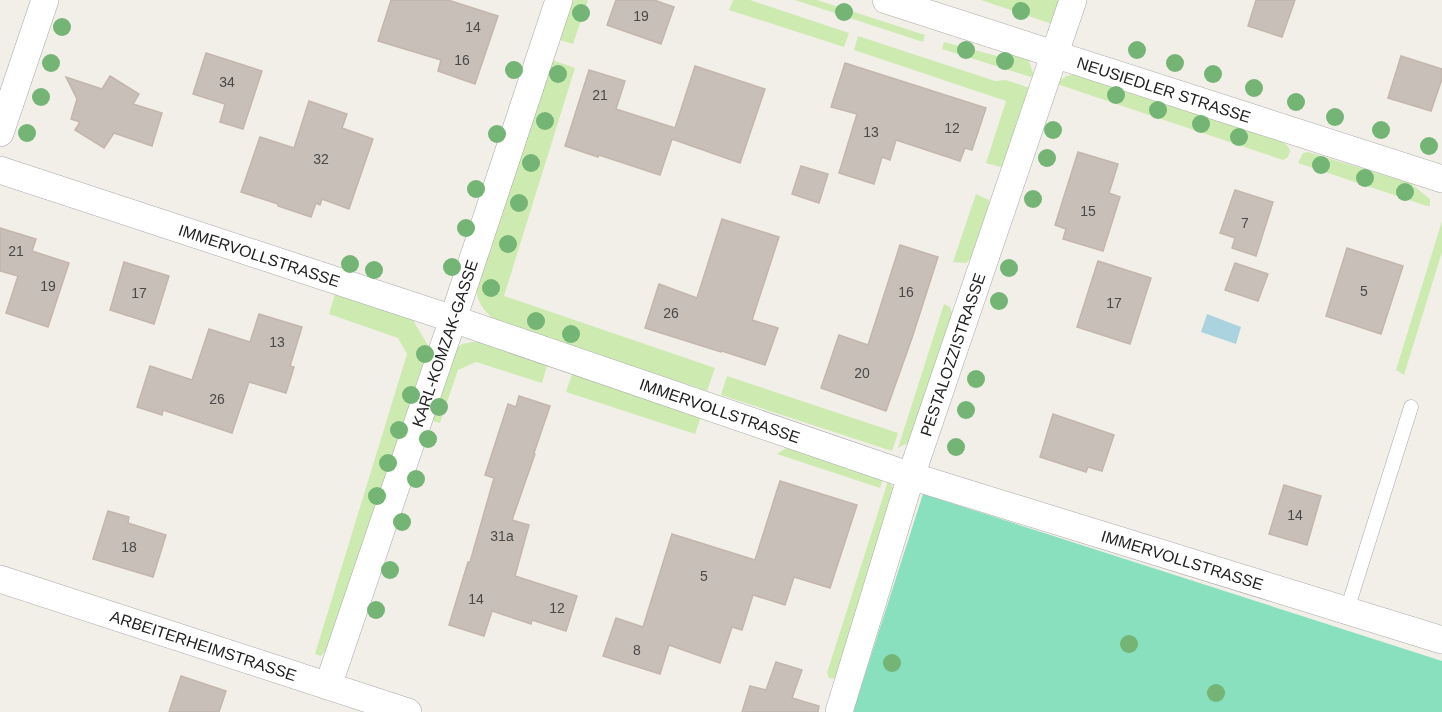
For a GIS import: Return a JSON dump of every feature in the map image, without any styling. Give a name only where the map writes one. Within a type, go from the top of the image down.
[{"type":"street","points":[[0,134],[45,0]]},
{"type":"street","name":"KARL-KOMZAK-GASSE","points":[[328,686],[453,319],[558,0]]},
{"type":"street","name":"NEUSIEDLER STRASSE","points":[[886,0],[1442,179]]},
{"type":"street","name":"PESTALOZZISTRASSE","points":[[839,712],[911,476],[1073,0]]},
{"type":"street","name":"IMMERVOLLSTRASSE","points":[[0,170],[453,319],[911,476],[1442,640]]},
{"type":"street","name":"ARBEITERHEIMSTRASSE","points":[[0,579],[408,712]]},
{"type":"lane","points":[[1347,610],[1411,407]]},
{"type":"green space","points":[[566,0],[588,0],[573,44],[554,38]]},
{"type":"green space","points":[[733,0],[750,0],[849,33],[844,47],[729,10]]},
{"type":"green space","points":[[795,0],[817,0],[925,35],[923,42]]},
{"type":"green space","points":[[981,0],[1063,0],[1055,25]]},
{"type":"green space","points":[[858,36],[995,81],[1006,80],[1030,88],[1004,168],[986,163],[1006,101],[854,50]]},
{"type":"green space","points":[[944,42],[997,56],[1011,54],[1021,56],[1029,61],[1034,76],[1031,77],[942,49]]},
{"type":"green space","points":[[552,60],[575,68],[504,296],[715,368],[707,391],[496,321],[479,301],[475,284]]},
{"type":"green space","points":[[1077,74],[1280,140],[1288,146],[1290,151],[1288,157],[1283,160],[1057,84],[1066,77]]},
{"type":"green space","points":[[1308,152],[1410,183],[1430,199],[1430,206],[1298,163],[1303,153]]},
{"type":"green space","points":[[976,194],[989,200],[989,209],[973,256],[966,263],[953,262]]},
{"type":"green space","points":[[1442,221],[1442,252],[1404,375],[1396,370]]},
{"type":"green space","points":[[336,291],[410,315],[430,349],[328,647],[321,656],[315,654],[407,354],[398,338],[329,314]]},
{"type":"green space","points":[[944,304],[950,307],[955,322],[913,440],[898,448]]},
{"type":"green space","points":[[484,340],[542,359],[547,366],[542,383],[476,362],[458,370],[440,423],[428,420],[453,350],[462,344]]},
{"type":"green space","points":[[578,370],[703,411],[695,434],[566,392],[572,374]]},
{"type":"green space","points":[[727,376],[898,433],[892,451],[721,395]]},
{"type":"green space","points":[[789,446],[884,475],[880,488],[777,454]]},
{"type":"green space","points":[[888,481],[893,487],[895,496],[837,679],[829,678],[827,673]]},
{"type":"green space","points":[[923,494],[1442,661],[1442,712],[853,712]]},
{"type":"water","points":[[1207,314],[1241,327],[1236,344],[1201,332]]},
{"type":"building","points":[[391,0],[448,0],[498,16],[475,84],[438,71],[441,60],[378,41]]},
{"type":"building","points":[[616,0],[654,0],[674,7],[661,44],[607,25]]},
{"type":"building","points":[[1256,0],[1295,0],[1282,37],[1248,26]]},
{"type":"building","points":[[206,53],[262,71],[243,129],[220,122],[225,104],[193,94]]},
{"type":"building","points":[[1401,56],[1442,69],[1442,79],[1431,111],[1388,98]]},
{"type":"building","points":[[845,63],[986,108],[972,150],[965,148],[960,161],[896,140],[890,160],[882,157],[874,184],[839,173],[857,114],[831,107]]},
{"type":"building","points":[[695,66],[765,89],[740,163],[672,139],[660,175],[565,146],[589,70],[625,81],[616,109],[675,128]]},
{"type":"building","points":[[110,76],[139,94],[133,104],[162,113],[152,146],[114,133],[104,148],[75,130],[80,122],[71,119],[77,99],[66,77],[102,89]]},
{"type":"building","points":[[309,101],[347,114],[342,128],[373,139],[349,209],[322,199],[320,205],[316,203],[311,217],[241,192],[260,137],[294,148]]},
{"type":"building","points":[[1078,152],[1118,164],[1109,193],[1120,197],[1103,251],[1063,239],[1066,229],[1055,225]]},
{"type":"building","points":[[801,166],[828,174],[819,203],[792,194]]},
{"type":"building","points":[[1235,190],[1273,202],[1256,256],[1232,248],[1235,238],[1220,233]]},
{"type":"building","points":[[722,219],[779,237],[752,320],[778,328],[765,365],[645,328],[659,284],[697,298]]},
{"type":"building","points":[[0,228],[36,239],[32,251],[69,263],[48,327],[6,313],[18,276],[0,271]]},
{"type":"building","points":[[900,245],[938,257],[886,411],[821,388],[839,335],[868,345]]},
{"type":"building","points":[[1347,248],[1403,266],[1381,334],[1326,316]]},
{"type":"building","points":[[1098,261],[1151,278],[1130,344],[1077,327]]},
{"type":"building","points":[[124,262],[169,276],[154,324],[110,310]]},
{"type":"building","points":[[1235,263],[1268,274],[1258,301],[1225,290]]},
{"type":"building","points":[[259,314],[302,327],[290,366],[294,367],[286,393],[249,382],[232,433],[163,410],[162,415],[137,407],[150,366],[192,380],[209,329],[250,342]]},
{"type":"building","points":[[519,396],[550,406],[512,520],[529,525],[515,576],[577,596],[566,631],[532,620],[531,624],[492,611],[484,636],[449,625],[494,478],[485,475],[508,404],[516,407]]},
{"type":"building","points":[[1053,414],[1114,435],[1102,471],[1088,467],[1086,472],[1040,457]]},
{"type":"building","points":[[780,481],[857,505],[830,588],[794,577],[785,605],[753,595],[742,630],[732,627],[720,663],[669,645],[660,674],[603,656],[616,618],[643,627],[672,534],[755,560]]},
{"type":"building","points":[[1284,485],[1321,496],[1307,545],[1269,534]]},
{"type":"building","points":[[108,511],[129,517],[128,523],[166,535],[153,577],[93,559]]},
{"type":"building","points":[[776,662],[802,670],[792,698],[819,706],[818,712],[742,712],[750,686],[766,690]]},
{"type":"building","points":[[181,676],[226,691],[219,712],[169,712]]}]
